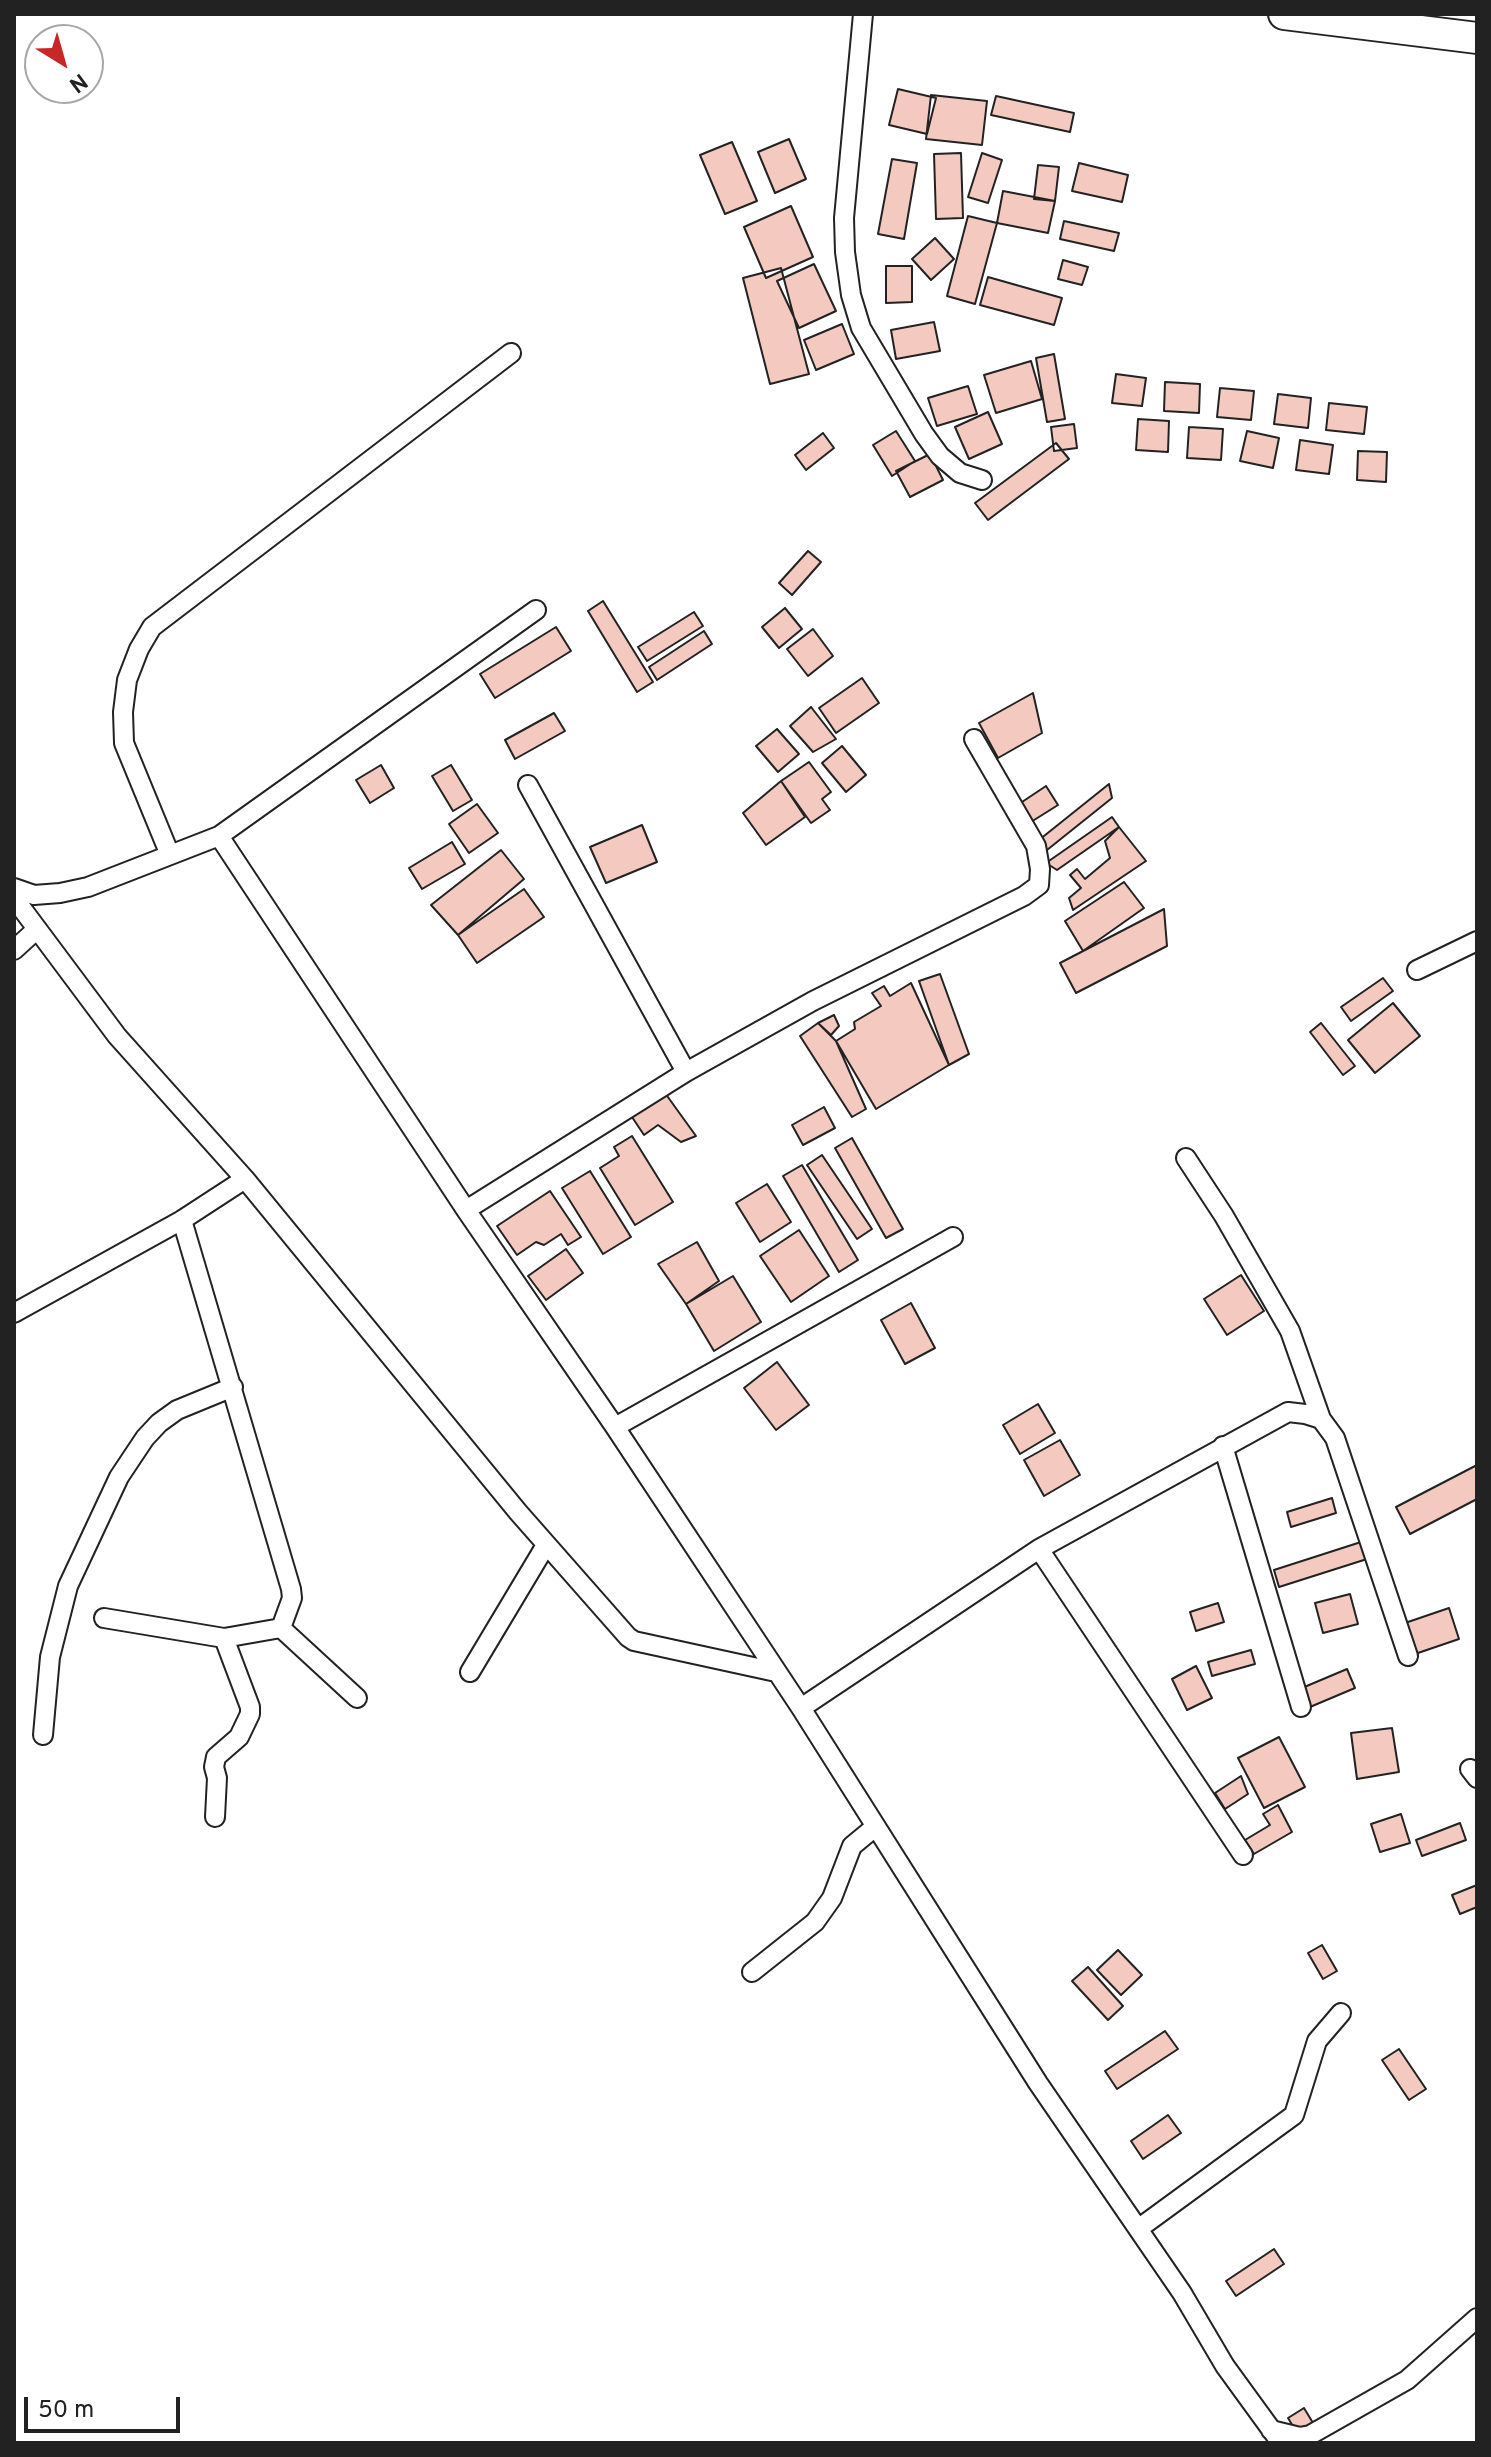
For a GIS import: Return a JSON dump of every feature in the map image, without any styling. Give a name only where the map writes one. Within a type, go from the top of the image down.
[{"type":"main road","points":[[1284,14],[1477,38]]},
{"type":"street","points":[[863,14],[844,218],[851,295],[861,328],[924,434],[940,456],[960,473],[982,480]]},
{"type":"street","points":[[170,855],[124,743],[123,712],[127,680],[152,627],[511,353]]},
{"type":"street","points":[[14,888],[34,895],[88,887],[219,836],[536,610]]},
{"type":"street","points":[[466,1210],[686,1072],[813,1001],[1024,896],[1039,885],[1036,846],[974,739]]},
{"type":"street","points":[[528,785],[686,1072]]},
{"type":"street","points":[[219,836],[801,1708],[1038,2083],[1182,2293],[1225,2366],[1276,2437],[1310,2435],[1407,2380],[1477,2318]]},
{"type":"street","points":[[14,898],[117,1036],[245,1179],[546,1545],[628,1637],[638,1642],[776,1672]]},
{"type":"street","points":[[14,950],[37,929]]},
{"type":"street","points":[[1417,970],[1477,941]]},
{"type":"street","points":[[1186,1158],[1224,1216],[1290,1331],[1321,1419],[1335,1438],[1408,1656]]},
{"type":"street","points":[[14,1313],[182,1220],[245,1179]]},
{"type":"street","points":[[182,1220],[291,1589],[292,1598],[281,1628]]},
{"type":"street","points":[[615,1427],[953,1237]]},
{"type":"street","points":[[43,1735],[50,1657],[68,1586],[119,1477],[159,1423],[177,1410],[233,1387]]},
{"type":"street","points":[[801,1708],[1039,1549],[1223,1446],[1288,1412],[1321,1419]]},
{"type":"street","points":[[1223,1446],[1301,1707]]},
{"type":"street","points":[[470,1672],[546,1545]]},
{"type":"street","points":[[1039,1549],[1243,1855]]},
{"type":"street","points":[[104,1618],[224,1638],[281,1628]]},
{"type":"street","points":[[281,1628],[357,1698]]},
{"type":"street","points":[[215,1817],[216,1757],[239,1737],[250,1714],[224,1638]]},
{"type":"street","points":[[752,1972],[815,1922],[832,1898],[852,1846],[875,1827]]},
{"type":"street","points":[[1138,2229],[1294,2115],[1317,2041],[1341,2013]]},
{"type":"building","points":[[898,89],[936,98],[927,134],[889,125]]},
{"type":"building","points":[[931,95],[987,101],[982,145],[926,139]]},
{"type":"building","points":[[996,96],[1074,113],[1070,132],[991,115]]},
{"type":"building","points":[[789,139],[806,179],[775,193],[758,152]]},
{"type":"building","points":[[732,142],[757,201],[725,214],[700,155]]},
{"type":"building","points":[[961,153],[963,218],[936,219],[934,154]]},
{"type":"building","points":[[982,153],[1002,160],[988,203],[968,197]]},
{"type":"building","points":[[892,159],[917,163],[904,239],[878,234]]},
{"type":"building","points":[[1079,163],[1128,175],[1122,202],[1072,191]]},
{"type":"building","points":[[1038,165],[1059,167],[1055,201],[1034,199]]},
{"type":"building","points":[[1003,191],[1055,201],[1048,233],[997,223]]},
{"type":"building","points":[[791,206],[813,257],[766,278],[744,227]]},
{"type":"building","points":[[968,216],[997,223],[975,304],[947,296]]},
{"type":"building","points":[[1064,221],[1119,233],[1114,251],[1060,239]]},
{"type":"building","points":[[935,238],[954,259],[931,280],[912,259]]},
{"type":"building","points":[[1063,260],[1088,267],[1082,285],[1058,279]]},
{"type":"building","points":[[814,264],[836,311],[799,328],[777,281]]},
{"type":"building","points":[[886,266],[912,266],[912,302],[886,303]]},
{"type":"building","points":[[781,268],[809,374],[770,384],[743,278]]},
{"type":"building","points":[[988,277],[1062,298],[1054,325],[980,305]]},
{"type":"building","points":[[934,322],[940,351],[896,359],[891,330]]},
{"type":"building","points":[[842,324],[854,354],[816,370],[804,340]]},
{"type":"building","points":[[1054,354],[1065,419],[1047,422],[1036,358]]},
{"type":"building","points":[[1031,361],[1042,399],[996,413],[984,375]]},
{"type":"building","points":[[1116,374],[1146,378],[1142,406],[1112,403]]},
{"type":"building","points":[[1165,382],[1200,384],[1199,413],[1164,411]]},
{"type":"building","points":[[968,386],[977,414],[937,426],[928,398]]},
{"type":"building","points":[[1220,388],[1254,391],[1251,420],[1217,417]]},
{"type":"building","points":[[1278,394],[1311,398],[1308,428],[1274,424]]},
{"type":"building","points":[[1329,403],[1367,407],[1364,434],[1326,430]]},
{"type":"building","points":[[988,412],[1002,444],[969,459],[955,427]]},
{"type":"building","points":[[1138,419],[1169,421],[1168,452],[1136,450]]},
{"type":"building","points":[[1074,424],[1077,448],[1054,451],[1051,427]]},
{"type":"building","points":[[1189,427],[1223,429],[1221,460],[1187,458]]},
{"type":"building","points":[[896,431],[915,461],[892,476],[873,445]]},
{"type":"building","points":[[1247,431],[1279,438],[1273,468],[1240,461]]},
{"type":"building","points":[[823,433],[834,448],[806,470],[795,455]]},
{"type":"building","points":[[1300,440],[1333,445],[1329,474],[1296,470]]},
{"type":"building","points":[[1056,443],[1069,459],[988,520],[975,503]]},
{"type":"building","points":[[1358,451],[1387,452],[1386,482],[1357,480]]},
{"type":"building","points":[[930,454],[943,480],[910,497],[896,471]]},
{"type":"building","points":[[808,551],[821,562],[792,595],[779,583]]},
{"type":"building","points":[[603,601],[653,682],[637,692],[588,611]]},
{"type":"building","points":[[785,608],[802,629],[779,648],[762,627]]},
{"type":"building","points":[[694,612],[703,626],[647,661],[638,647]]},
{"type":"building","points":[[556,627],[571,651],[495,698],[480,674]]},
{"type":"building","points":[[813,629],[833,656],[808,676],[787,649]]},
{"type":"building","points":[[704,631],[712,644],[657,680],[649,667]]},
{"type":"building","points":[[862,678],[879,703],[836,733],[819,708]]},
{"type":"building","points":[[1033,693],[1042,733],[998,758],[979,723]]},
{"type":"building","points":[[811,707],[836,739],[813,752],[790,726]]},
{"type":"building","points":[[554,713],[565,731],[515,759],[505,740]]},
{"type":"building","points":[[777,729],[799,754],[778,772],[756,746]]},
{"type":"building","points":[[842,746],[866,775],[846,792],[822,763]]},
{"type":"building","points":[[809,762],[831,792],[822,799],[830,810],[811,823],[781,781]]},
{"type":"building","points":[[381,765],[394,788],[370,803],[356,780]]},
{"type":"building","points":[[451,765],[472,800],[453,811],[432,776]]},
{"type":"building","points":[[781,781],[805,817],[766,845],[743,813]]},
{"type":"building","points":[[1109,784],[1112,798],[1047,850],[1039,840]]},
{"type":"building","points":[[1046,786],[1058,805],[1031,822],[1019,804]]},
{"type":"building","points":[[477,804],[498,833],[469,853],[449,824]]},
{"type":"building","points":[[1112,817],[1119,827],[1057,870],[1046,863]]},
{"type":"building","points":[[642,825],[657,862],[606,883],[590,847]]},
{"type":"building","points":[[1119,827],[1146,861],[1073,910],[1069,898],[1081,888],[1070,875],[1077,869],[1085,879],[1110,858],[1105,841]]},
{"type":"building","points":[[452,842],[465,864],[422,889],[409,868]]},
{"type":"building","points":[[501,850],[524,879],[458,935],[431,905]]},
{"type":"building","points":[[1124,882],[1144,908],[1083,951],[1065,921]]},
{"type":"building","points":[[524,889],[544,917],[477,963],[458,935]]},
{"type":"building","points":[[1164,909],[1167,946],[1076,993],[1060,963]]},
{"type":"building","points":[[940,974],[969,1054],[949,1065],[919,981]]},
{"type":"building","points":[[1383,978],[1393,991],[1351,1021],[1341,1007]]},
{"type":"building","points":[[911,983],[949,1065],[876,1109],[836,1041],[855,1029],[854,1022],[881,1006],[872,993],[884,986],[890,996]]},
{"type":"building","points":[[1393,1003],[1420,1036],[1375,1073],[1348,1040]]},
{"type":"building","points":[[834,1015],[839,1026],[831,1035],[818,1023]]},
{"type":"building","points":[[818,1023],[836,1041],[866,1109],[852,1117],[800,1036]]},
{"type":"building","points":[[1321,1023],[1355,1066],[1343,1075],[1310,1032]]},
{"type":"building","points":[[665,1093],[696,1136],[681,1142],[658,1125],[644,1135],[632,1117]]},
{"type":"building","points":[[824,1107],[835,1128],[803,1145],[792,1125]]},
{"type":"building","points":[[632,1136],[673,1202],[635,1225],[600,1168],[619,1156],[614,1147]]},
{"type":"building","points":[[852,1138],[903,1229],[886,1238],[835,1148]]},
{"type":"building","points":[[822,1155],[872,1229],[857,1239],[807,1165]]},
{"type":"building","points":[[802,1165],[858,1260],[839,1272],[783,1176]]},
{"type":"building","points":[[590,1171],[631,1237],[603,1254],[562,1188]]},
{"type":"building","points":[[767,1184],[791,1222],[760,1242],[736,1203]]},
{"type":"building","points":[[550,1191],[581,1237],[568,1245],[561,1234],[544,1245],[536,1242],[517,1255],[497,1226]]},
{"type":"building","points":[[799,1230],[829,1276],[791,1302],[760,1256]]},
{"type":"building","points":[[697,1242],[719,1281],[686,1304],[658,1264]]},
{"type":"building","points":[[566,1249],[583,1273],[546,1300],[528,1276]]},
{"type":"building","points":[[1241,1275],[1264,1311],[1227,1335],[1204,1299]]},
{"type":"building","points":[[733,1276],[761,1322],[714,1351],[686,1304]]},
{"type":"building","points":[[911,1303],[935,1348],[905,1364],[881,1320]]},
{"type":"building","points":[[777,1362],[809,1405],[776,1430],[744,1388]]},
{"type":"building","points":[[1038,1404],[1055,1433],[1020,1454],[1003,1425]]},
{"type":"building","points":[[1060,1440],[1080,1475],[1044,1496],[1024,1460]]},
{"type":"building","points":[[1477,1465],[1477,1499],[1410,1534],[1396,1507]]},
{"type":"building","points":[[1332,1498],[1336,1513],[1291,1527],[1287,1512]]},
{"type":"building","points":[[1361,1542],[1367,1559],[1279,1587],[1274,1570]]},
{"type":"building","points":[[1350,1594],[1358,1624],[1323,1633],[1315,1603]]},
{"type":"building","points":[[1218,1603],[1224,1622],[1196,1631],[1190,1612]]},
{"type":"building","points":[[1449,1608],[1459,1639],[1415,1654],[1405,1623]]},
{"type":"building","points":[[1251,1650],[1255,1664],[1212,1676],[1208,1662]]},
{"type":"building","points":[[1196,1666],[1212,1698],[1187,1710],[1172,1679]]},
{"type":"building","points":[[1347,1669],[1355,1688],[1310,1707],[1302,1688]]},
{"type":"building","points":[[1392,1728],[1399,1772],[1357,1779],[1351,1733]]},
{"type":"building","points":[[1279,1737],[1305,1787],[1264,1808],[1238,1758]]},
{"type":"building","points":[[1241,1776],[1248,1794],[1225,1809],[1215,1793]]},
{"type":"building","points":[[1278,1805],[1292,1832],[1254,1854],[1245,1840],[1270,1825],[1263,1814]]},
{"type":"building","points":[[1401,1814],[1410,1843],[1380,1852],[1371,1824]]},
{"type":"building","points":[[1460,1823],[1466,1840],[1422,1856],[1416,1840]]},
{"type":"building","points":[[1477,1885],[1477,1907],[1460,1914],[1452,1895]]},
{"type":"building","points":[[1322,1945],[1337,1971],[1323,1979],[1308,1953]]},
{"type":"building","points":[[1118,1950],[1142,1975],[1121,1995],[1097,1970]]},
{"type":"building","points":[[1088,1967],[1123,2006],[1108,2020],[1072,1981]]},
{"type":"building","points":[[1165,2031],[1178,2049],[1117,2089],[1105,2071]]},
{"type":"building","points":[[1399,2049],[1426,2089],[1409,2100],[1382,2060]]},
{"type":"building","points":[[1168,2115],[1181,2133],[1143,2159],[1131,2141]]},
{"type":"building","points":[[1274,2249],[1284,2264],[1236,2296],[1226,2281]]},
{"type":"building","points":[[1304,2408],[1313,2423],[1297,2433],[1288,2418]]}]
